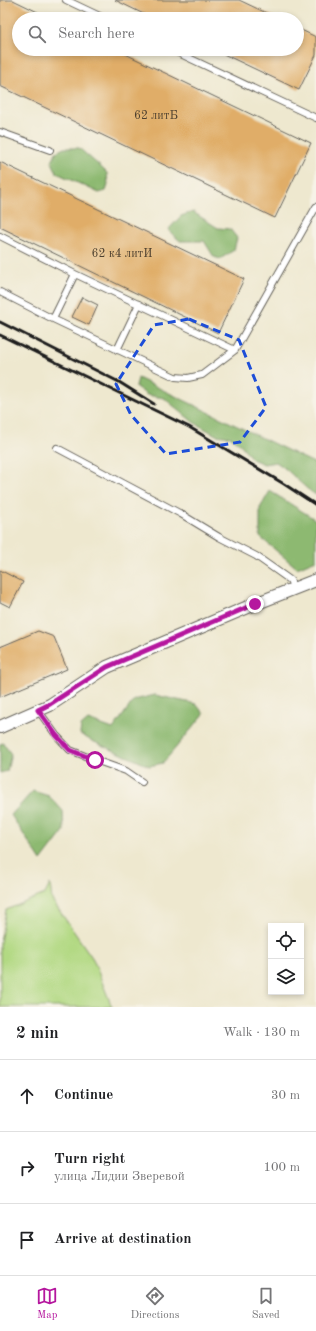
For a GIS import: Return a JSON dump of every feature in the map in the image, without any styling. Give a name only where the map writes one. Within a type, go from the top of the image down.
[{"type":"street","points":[[0,727],[50,704],[107,667],[255,604],[316,580]]},
{"type":"lane","points":[[66,0],[91,12]]},
{"type":"lane","points":[[185,56],[316,118]]},
{"type":"lane","points":[[0,132],[50,150]]},
{"type":"lane","points":[[0,292],[175,377],[188,378],[202,375],[235,350],[316,207]]},
{"type":"lane","points":[[0,236],[74,274],[235,350]]},
{"type":"lane","points":[[53,319],[74,274]]},
{"type":"lane","points":[[117,350],[139,304]]},
{"type":"lane","points":[[57,448],[256,556],[290,580],[294,589]]},
{"type":"lane","points":[[38,710],[56,735],[70,750],[126,771],[142,782]]},
{"type":"highlighted area","points":[[189,319],[239,340],[266,407],[240,442],[166,454],[131,415],[116,384],[154,325]]},
{"type":"green space","points":[[64,148],[79,148],[107,173],[108,185],[106,191],[99,193],[57,173],[52,162],[56,152]]},
{"type":"green space","points":[[193,212],[218,228],[230,229],[237,238],[234,250],[220,259],[214,257],[204,241],[180,241],[168,230],[181,216]]},
{"type":"green space","points":[[138,378],[316,464],[316,495],[276,462],[264,464],[252,459],[242,446],[231,437],[216,435],[193,422],[164,398],[147,395],[136,387]]},
{"type":"green space","points":[[270,491],[316,520],[316,560],[297,568],[260,537],[260,508]]},
{"type":"green space","points":[[155,695],[196,704],[204,714],[163,763],[149,766],[92,741],[80,734],[81,726],[88,720],[113,729],[134,700]]},
{"type":"green space","points":[[3,743],[11,754],[7,771],[0,773],[0,744]]},
{"type":"green space","points":[[33,791],[49,796],[63,811],[64,831],[41,861],[11,815]]},
{"type":"green space","points":[[50,884],[52,900],[93,959],[112,1007],[0,1007],[0,942],[6,910],[45,894]]},
{"type":"building","points":[[0,0],[13,0],[38,12],[12,12],[12,56],[130,56],[311,143],[275,218],[0,86]]},
{"type":"building","points":[[115,0],[239,0],[264,12],[140,12]]},
{"type":"building","points":[[304,31],[316,37],[316,55],[299,90],[228,56],[304,56]]},
{"type":"building","points":[[0,162],[244,279],[218,333],[0,227]]},
{"type":"building","points":[[82,297],[98,305],[89,325],[72,317]]},
{"type":"building","points":[[0,570],[23,582],[10,607],[0,602]]},
{"type":"building","points":[[38,631],[54,637],[67,669],[0,697],[0,647]]},
{"type":"railway","points":[[0,322],[119,382],[154,404]]},
{"type":"railway","points":[[0,335],[189,427],[316,505]]},
{"type":"route","points":[[95,760],[70,750],[56,735],[38,710],[50,704],[107,667],[255,604]]}]
